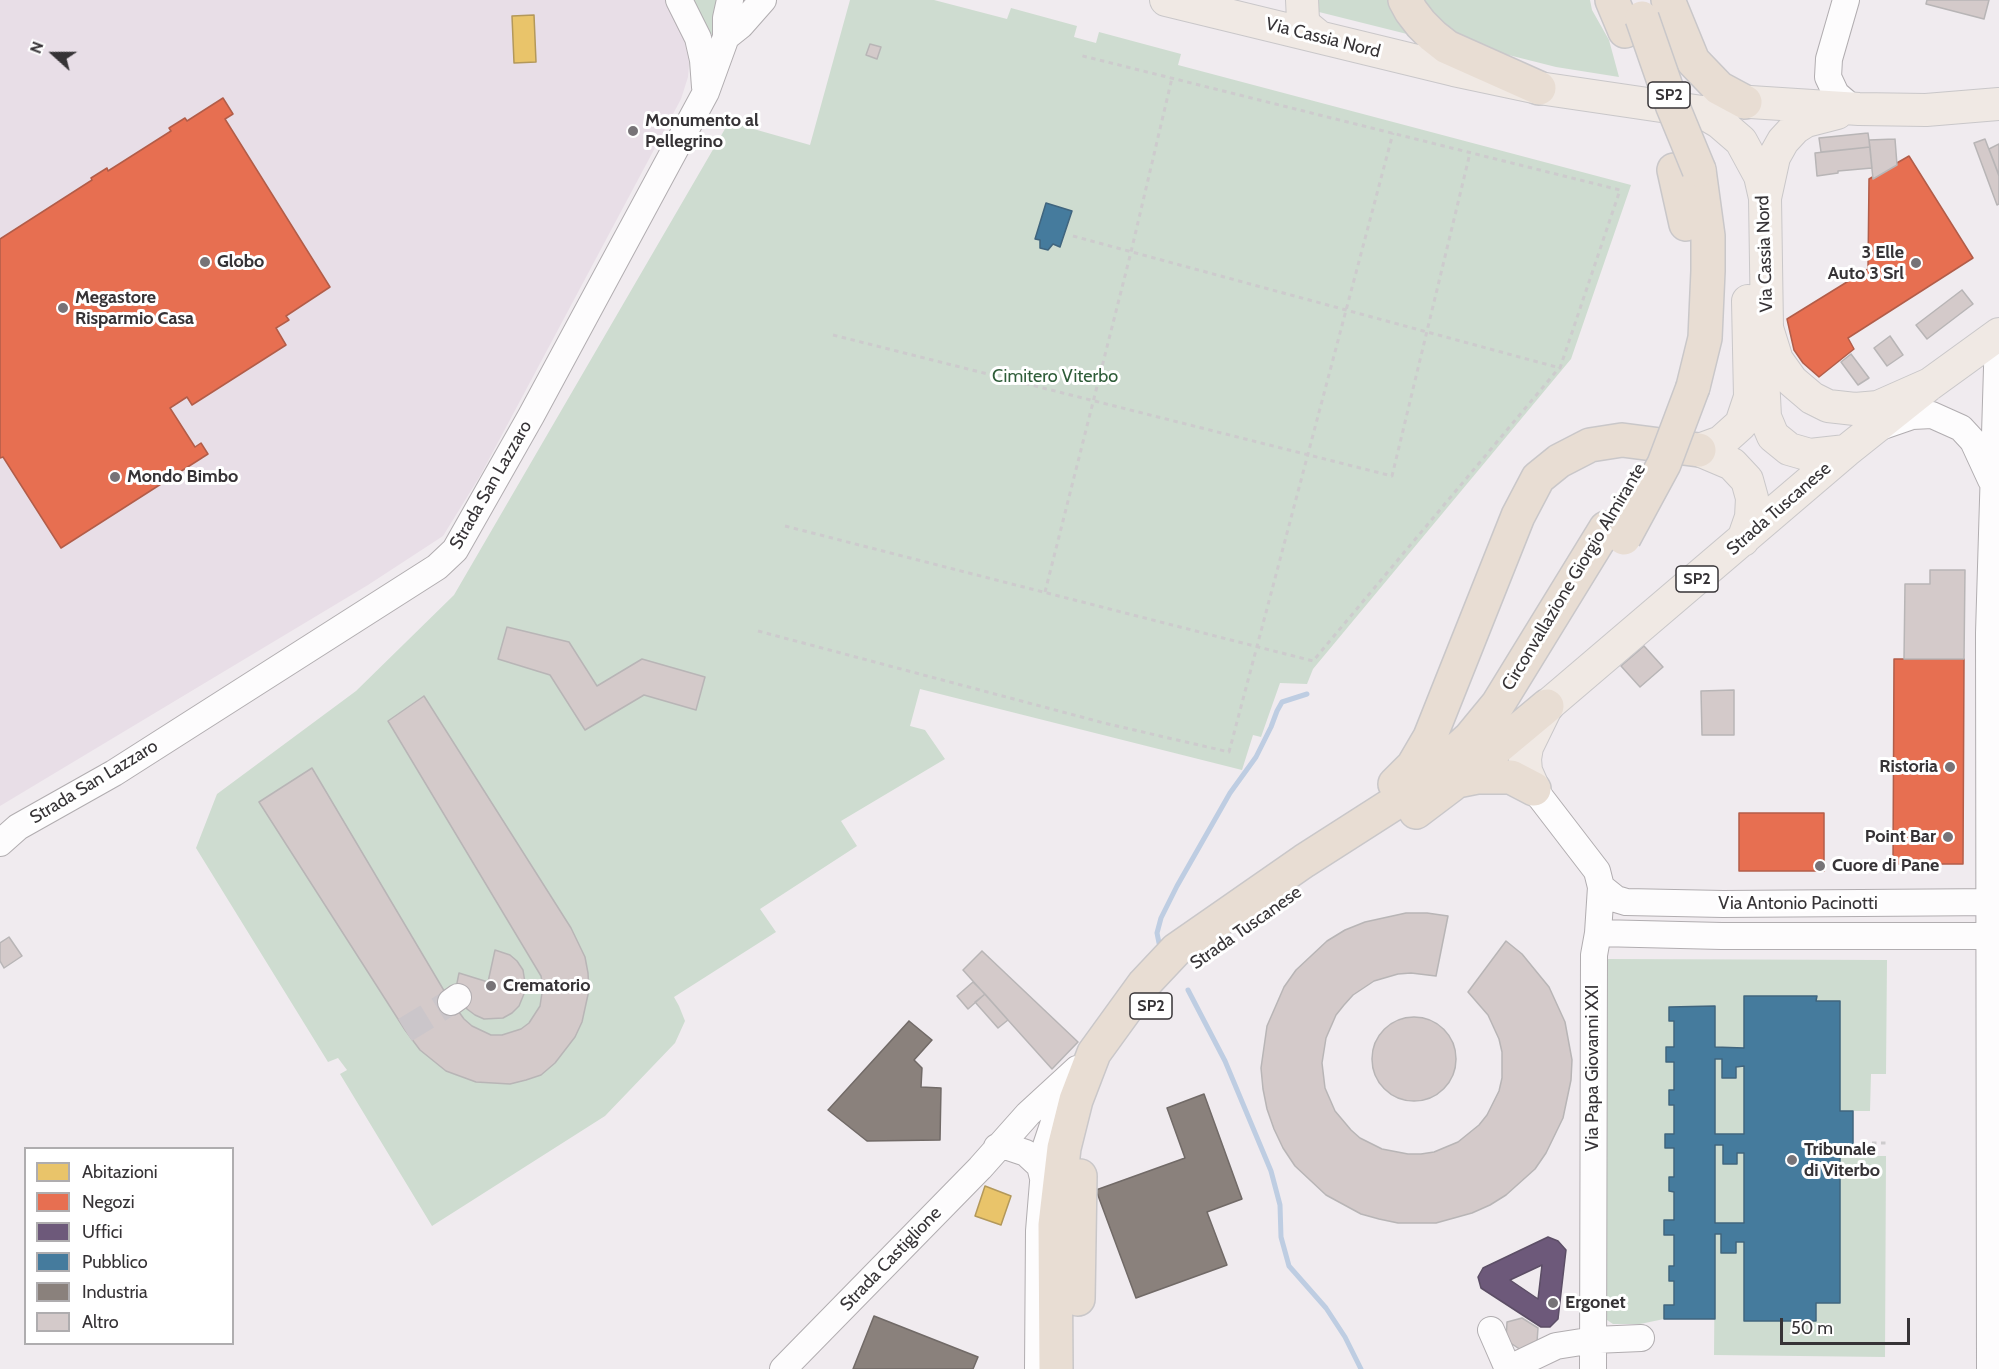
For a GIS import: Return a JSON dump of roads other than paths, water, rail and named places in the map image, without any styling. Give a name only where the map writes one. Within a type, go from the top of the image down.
[{"type":"highway","points":[[1405,0],[1411,11],[1432,36],[1448,46],[1539,88]]},
{"type":"highway","name":"Circonvallazione Giorgio Almirante","points":[[1468,772],[1529,698],[1615,533],[1645,457],[1705,338],[1708,236],[1687,170],[1673,107],[1634,17],[1612,0]]},
{"type":"highway","points":[[1668,0],[1693,62],[1719,88],[1745,102]]},
{"type":"highway","points":[[1304,861],[1392,787],[1413,766],[1430,737],[1518,516],[1538,478],[1560,460],[1590,446],[1622,440],[1699,450]]},
{"type":"highway","name":"Circonvallazione Giorgio Almirante","points":[[1304,861],[1404,797],[1470,738],[1498,704],[1615,533]]},
{"type":"highway","name":"SP2","points":[[1468,772],[1547,706]]},
{"type":"highway","points":[[1468,772],[1477,777],[1511,777],[1534,789]]},
{"type":"highway","name":"Strada Tuscanese","points":[[1076,1369],[1080,1171],[1096,1104],[1123,1044],[1152,1004],[1191,964],[1422,808],[1468,772]]},
{"type":"highway","name":"Strada Tuscanese","points":[[1056,1369],[1056,1225],[1064,1148],[1078,1082],[1144,984],[1176,950],[1304,861]]},
{"type":"main road","name":"Via Cassia Nord","points":[[1166,0],[1454,70],[1539,88],[1702,112],[1719,122],[1740,141],[1760,176],[1765,198],[1767,328],[1777,360],[1792,381],[1812,398],[1828,406],[1855,409],[1878,407],[1930,384]]},
{"type":"main road","points":[[1213,0],[1233,0]]},
{"type":"main road","points":[[1302,0],[1301,13],[1307,27],[1318,36]]},
{"type":"main road","name":"Via Cassia Nord","points":[[1586,95],[1859,109],[1926,110],[1999,104]]},
{"type":"main road","points":[[1765,198],[1774,157],[1783,141],[1795,128],[1806,121],[1859,109]]},
{"type":"main road","points":[[1699,450],[1721,442],[1741,424],[1750,397],[1748,187],[1740,141]]},
{"type":"main road","points":[[1767,328],[1762,379],[1765,417],[1773,436],[1789,449],[1810,455],[1846,451]]},
{"type":"main road","name":"Via Cassia Nord","points":[[1846,451],[1930,384],[1998,334]]},
{"type":"main road","points":[[1699,450],[1732,464],[1747,480],[1752,498],[1751,517],[1743,540]]},
{"type":"main road","name":"Strada Tuscanese","points":[[1547,706],[1846,451]]},
{"type":"main road","points":[[1534,789],[1526,771],[1525,759],[1536,725],[1547,706]]},
{"type":"street","points":[[679,0],[699,38],[704,60],[706,92]]},
{"type":"street","name":"Strada San Lazzaro","points":[[6,834],[114,773],[437,567],[455,550],[526,426],[706,92],[726,37],[726,18],[730,0]]},
{"type":"street","name":"Strada San Lazzaro","points":[[726,37],[741,25],[763,0]]},
{"type":"street","points":[[1846,0],[1827,68],[1831,86],[1842,101],[1859,109]]},
{"type":"street","points":[[1785,104],[1811,85],[1829,59]]},
{"type":"street","points":[[1992,1354],[1989,936],[1994,902],[1993,483],[1998,334]]},
{"type":"street","points":[[1877,428],[1912,416],[1932,415],[1961,428],[1972,441],[1993,483]]},
{"type":"street","name":"Via Papa Giovanni XXI","points":[[1534,789],[1597,872],[1601,887],[1594,956],[1593,1369]]},
{"type":"street","name":"Via Antonio Pacinotti","points":[[1601,887],[1617,899],[1626,902],[1912,904],[1994,902]]},
{"type":"street","points":[[1722,936],[1723,904]]},
{"type":"street","points":[[1912,904],[1912,936]]},
{"type":"street","name":"Via Antonio Pacinotti","points":[[1598,933],[1722,936],[1989,936]]},
{"type":"street","name":"Strada Castiglione","points":[[783,1369],[980,1168],[1028,1114],[1078,1082]]},
{"type":"street","name":"Strada Tuscanese","points":[[1038,1369],[1039,1231],[1043,1178],[1049,1136],[1059,1107],[1078,1082]]},
{"type":"street","points":[[998,1147],[1008,1146],[1026,1153],[1040,1166],[1043,1178]]},
{"type":"street","points":[[1491,1330],[1508,1369],[1557,1346],[1594,1340],[1641,1338]]},
{"type":"waterway","points":[[1159,943],[1157,933],[1161,918],[1177,886],[1230,793],[1256,757],[1282,702],[1307,694]]},
{"type":"waterway","points":[[1188,990],[1225,1061],[1271,1171],[1280,1205],[1281,1237],[1289,1266],[1326,1308],[1345,1337],[1361,1369]]},
{"type":"tunnel","points":[[405,1030],[451,1002]]},
{"type":"place","name":"Monumento al Pellegrino","points":[[633,131]]},
{"type":"place","name":"Globo","points":[[205,262]]},
{"type":"place","name":"3 Elle Auto 3 Srl","points":[[1916,263]]},
{"type":"place","name":"Megastore Risparmio Casa","points":[[63,308]]},
{"type":"place","name":"Mondo Bimbo","points":[[115,477]]},
{"type":"place","name":"Ristoria","points":[[1950,767]]},
{"type":"place","name":"Point Bar","points":[[1948,837]]},
{"type":"place","name":"Cuore di Pane","points":[[1820,866]]},
{"type":"place","name":"Crematorio","points":[[491,986]]},
{"type":"place","name":"Tribunale di Viterbo","points":[[1792,1160]]},
{"type":"place","name":"Ergonet","points":[[1553,1303]]},
{"type":"park label","name":"Cimitero Viterbo","points":[[1055,377]]}]
